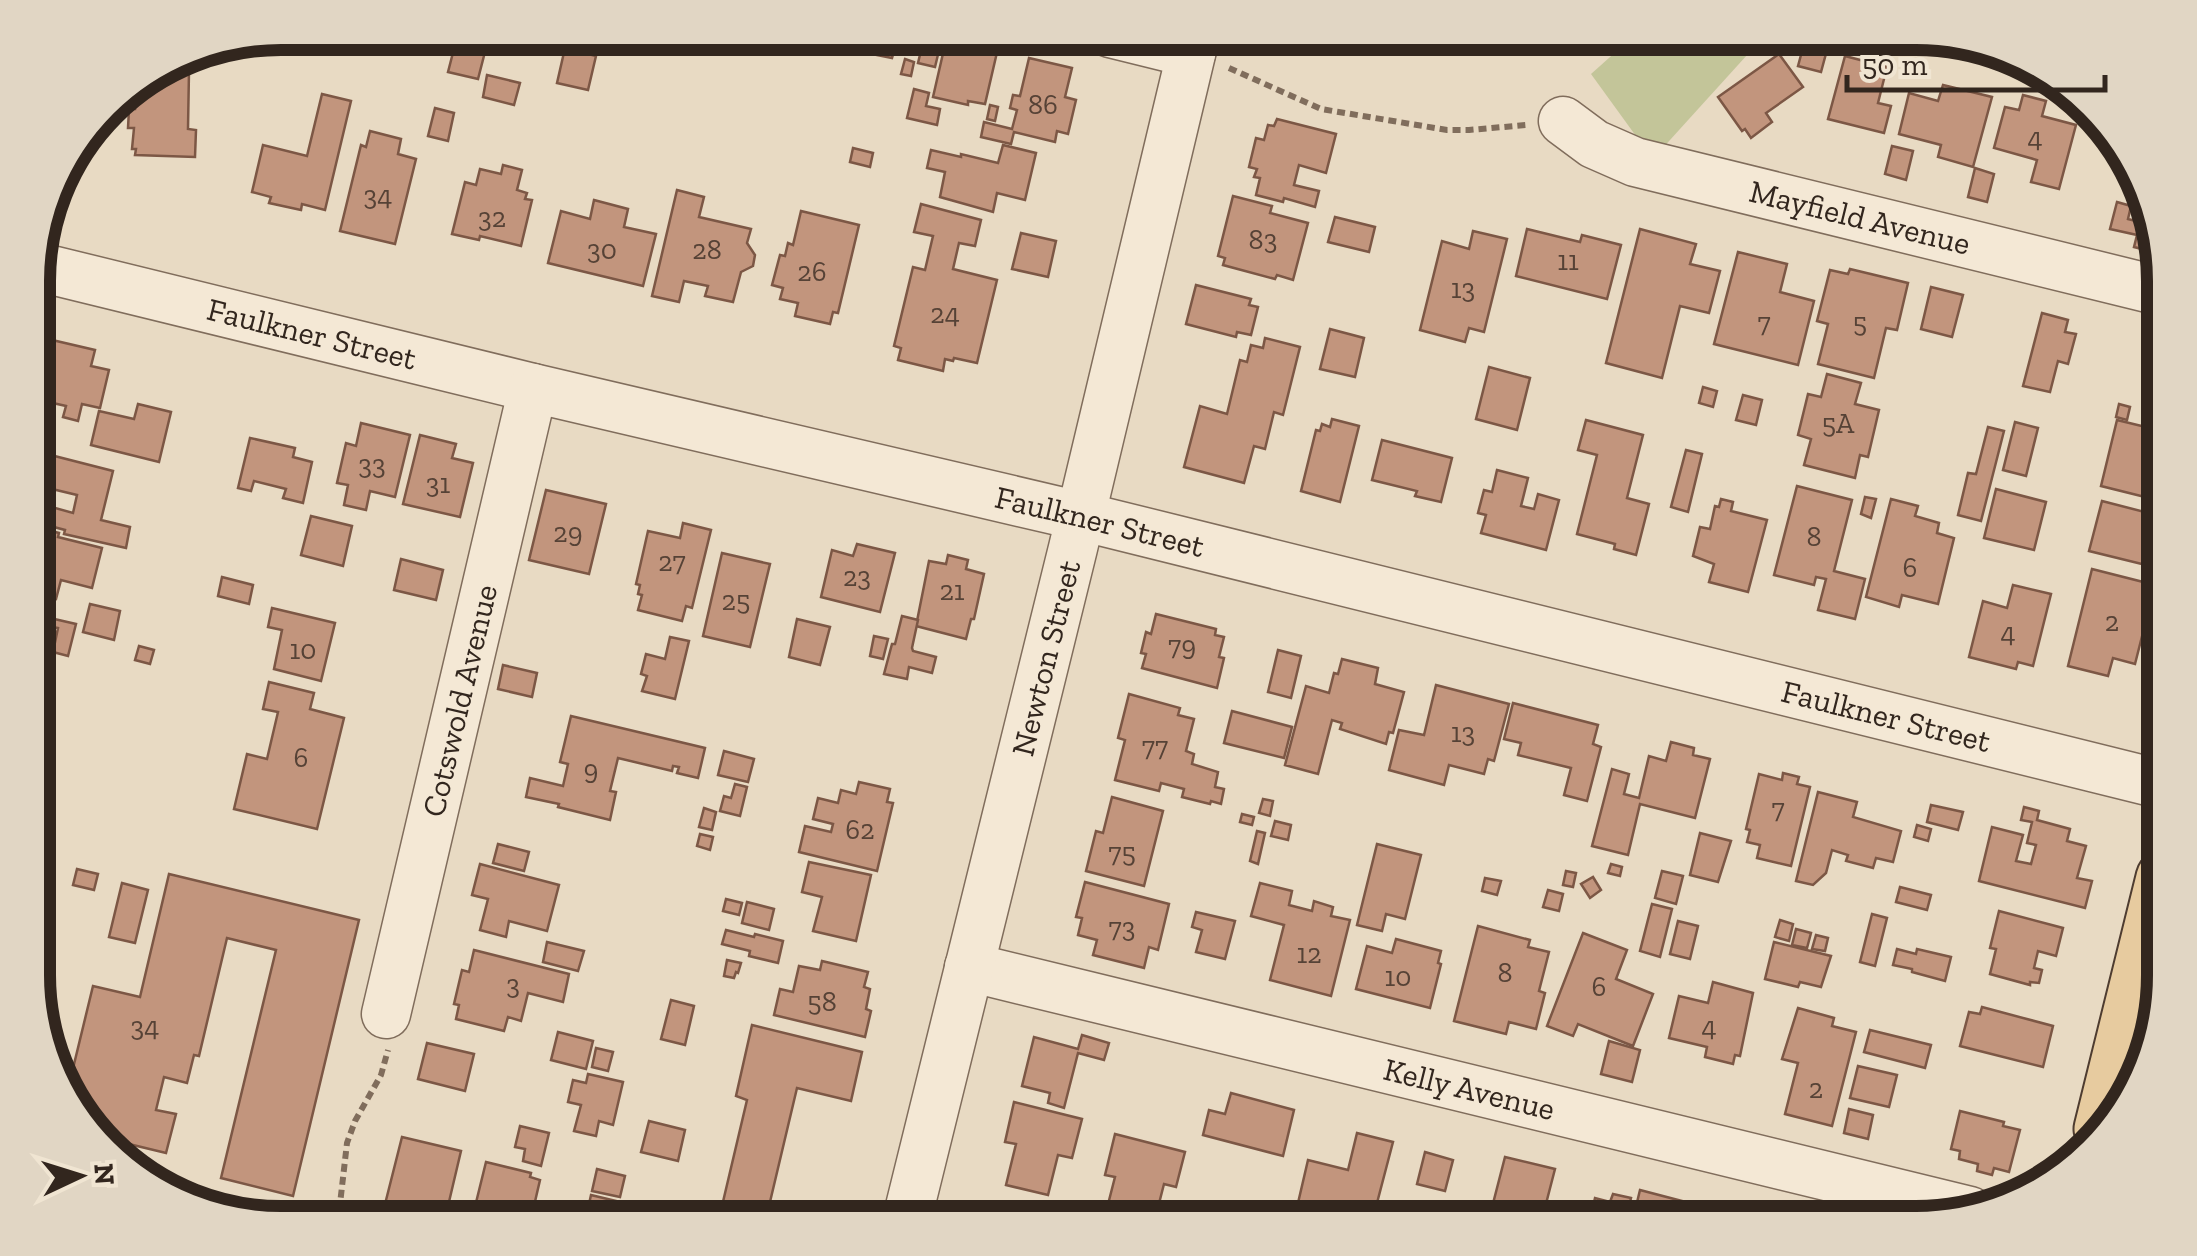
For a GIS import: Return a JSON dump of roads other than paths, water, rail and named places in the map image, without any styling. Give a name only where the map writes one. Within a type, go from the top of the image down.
[{"type":"main road","points":[[2109,1101],[2147,947]]},
{"type":"street","name":"Newton Street","points":[[910,1206],[1080,516],[1202,50]]},
{"type":"street","name":"Mayfield Avenue","points":[[1564,121],[1594,144],[1635,162],[2147,288]]},
{"type":"street","name":"Faulkner Street","points":[[51,270],[1080,516],[2147,781]]},
{"type":"street","name":"Cotswold Avenue","points":[[387,1031],[533,388]]},
{"type":"street","name":"Kelly Avenue","points":[[969,967],[1943,1204]]}]
